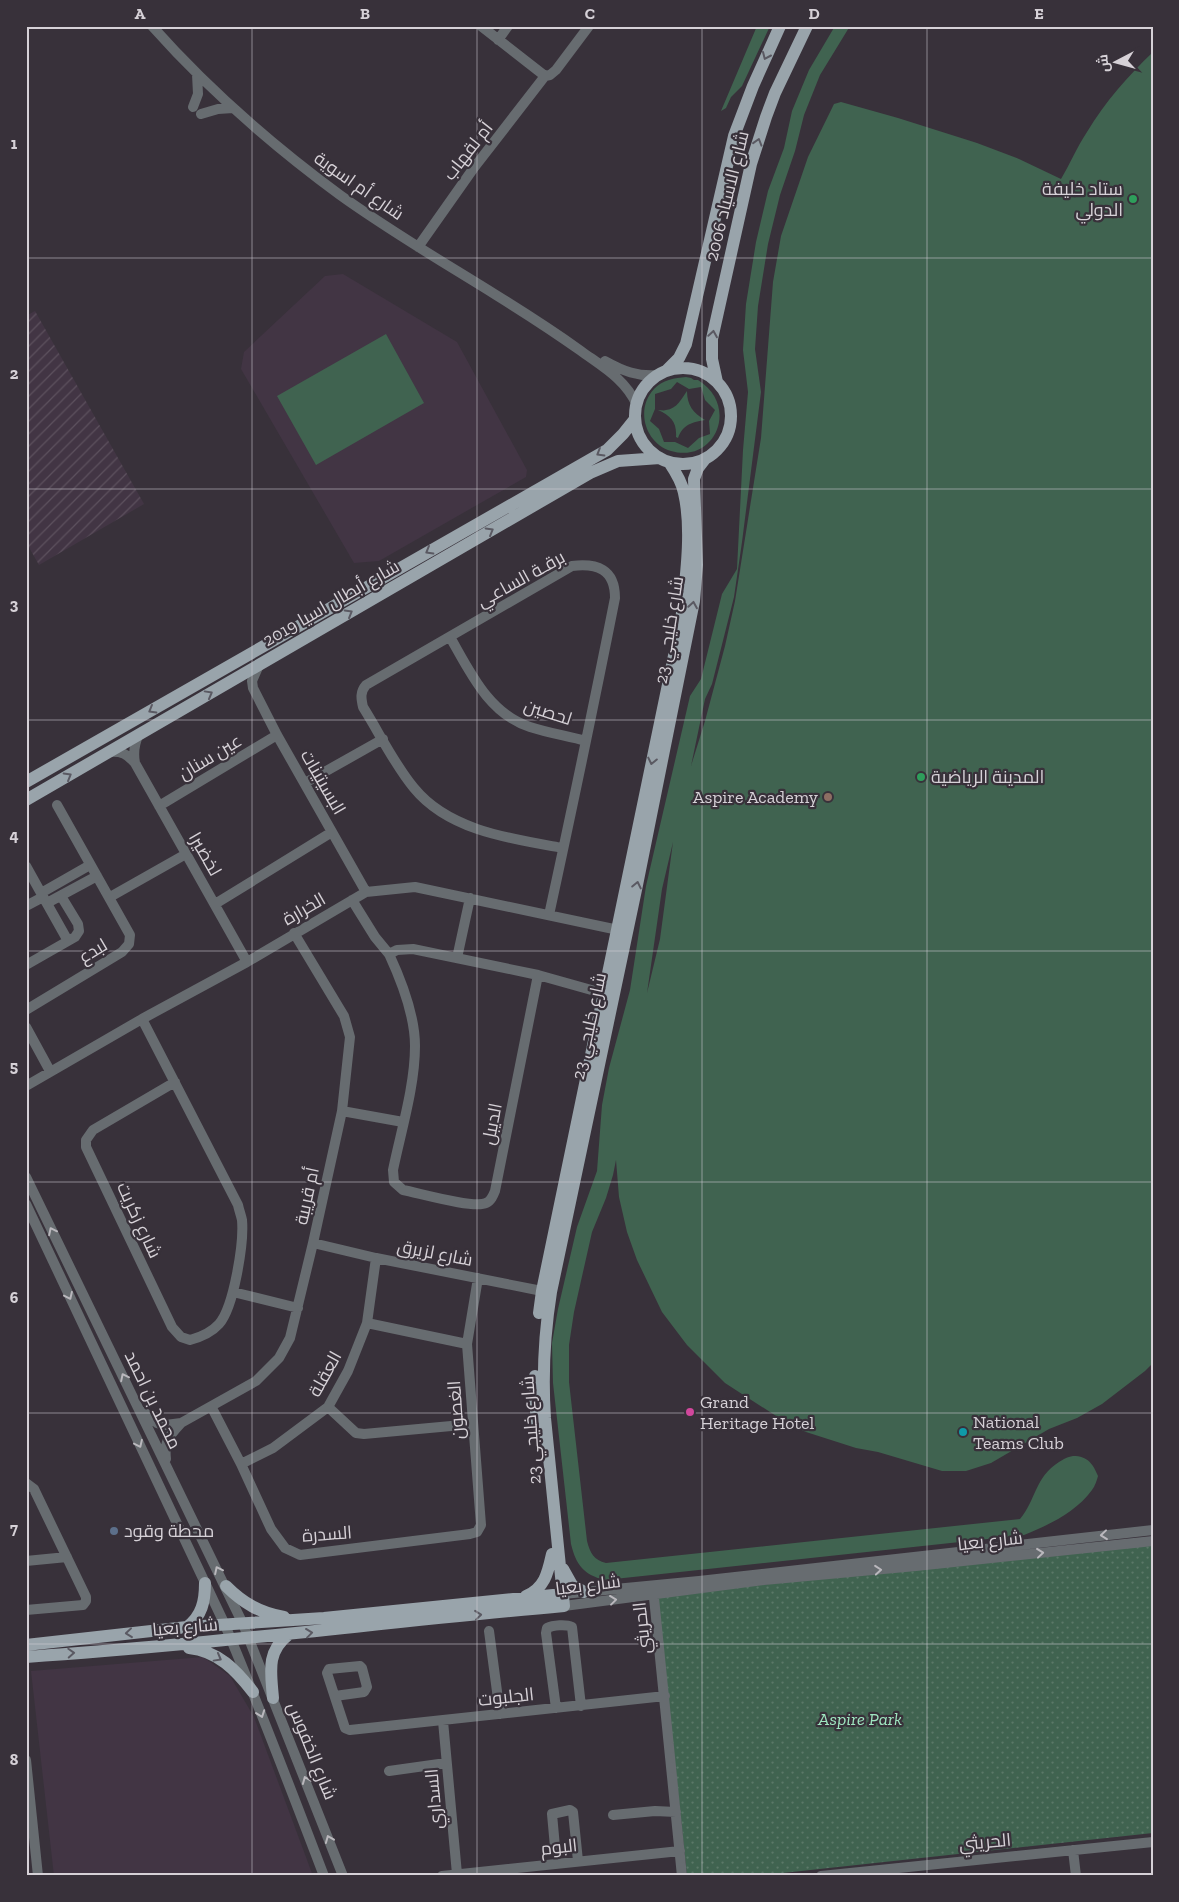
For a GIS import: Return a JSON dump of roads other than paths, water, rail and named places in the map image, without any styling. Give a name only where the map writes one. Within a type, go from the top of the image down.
[{"type":"main road","name":"شارع الاسياد 2006","points":[[662,373],[679,358],[686,344],[734,136],[753,86],[780,26]]},
{"type":"main road","name":"شارع الاسياد 2006","points":[[717,382],[712,359],[712,339],[751,164],[772,101],[808,26]]},
{"type":"main road","points":[[680,368],[693,369],[706,374],[717,382],[728,399],[731,420],[724,442],[714,453],[705,459],[687,464],[664,460],[643,442],[635,419],[636,405],[646,385],[662,373],[680,368]]},
{"type":"main road","name":"شارع أبطال اسيا 2019","points":[[26,782],[606,450],[624,434],[635,419]]},
{"type":"main road","name":"شارع خليجي 23","points":[[559,1600],[545,1459],[543,1359],[547,1291],[674,679],[694,601],[697,564],[694,479],[698,468],[705,459]]},
{"type":"main road","name":"شارع خليجي 23","points":[[664,460],[681,482],[684,494],[687,537],[683,606],[674,679]]},
{"type":"main road","name":"شارع أبطال اسيا 2019","points":[[26,800],[603,466],[618,461],[664,460]]},
{"type":"main road","points":[[556,1556],[572,1585],[584,1592]]},
{"type":"main road","points":[[522,1598],[530,1595],[543,1584],[556,1556]]},
{"type":"main road","points":[[187,1627],[195,1621],[200,1613],[205,1594],[205,1583]]},
{"type":"main road","points":[[226,1586],[239,1599],[256,1609],[274,1615],[304,1619]]},
{"type":"main road","name":"شارع بعيا","points":[[26,1645],[187,1627],[304,1619],[522,1598],[559,1600]]},
{"type":"main road","name":"شارع بعيا","points":[[28,1658],[288,1635],[559,1600]]},
{"type":"main road","points":[[273,1698],[271,1660],[277,1646],[288,1635]]},
{"type":"main road","points":[[171,1645],[204,1651],[222,1660],[231,1666],[253,1692]]},
{"type":"street","name":"شارع أم اسوية","points":[[152,26],[197,74],[233,108],[312,174],[370,216],[572,342],[617,377],[630,393],[636,405]]},
{"type":"street","points":[[481,26],[546,76]]},
{"type":"street","points":[[498,40],[508,26]]},
{"type":"street","name":"أم لقهاب","points":[[418,247],[472,169],[546,76],[556,70],[589,26]]},
{"type":"street","points":[[197,74],[197,111],[233,108]]},
{"type":"street","name":"شارع أم اسوية","points":[[572,342],[624,371],[644,376],[662,373]]},
{"type":"street","name":"برقـة الساعي","points":[[549,915],[616,598],[615,586],[611,577],[594,566],[584,565],[572,566],[366,685],[361,691],[363,707],[414,789],[426,801],[449,816],[476,828],[518,840],[563,848]]},
{"type":"street","name":"لحصين","points":[[450,637],[481,691],[496,706],[529,727],[586,741]]},
{"type":"street","points":[[253,688],[252,681],[259,665]]},
{"type":"street","points":[[230,682],[246,682],[253,688]]},
{"type":"street","name":"البسيتينات","points":[[253,688],[366,892]]},
{"type":"street","points":[[135,763],[135,743],[139,734]]},
{"type":"street","name":"عين سنان","points":[[159,806],[278,735]]},
{"type":"street","points":[[305,784],[383,739]]},
{"type":"street","points":[[108,752],[118,751],[128,754],[135,763]]},
{"type":"street","name":"لخضيرا","points":[[135,763],[248,962]]},
{"type":"street","name":"لبدع","points":[[26,1010],[122,952],[129,944],[130,935],[57,805]]},
{"type":"street","points":[[215,904],[332,832]]},
{"type":"street","points":[[110,897],[186,854]]},
{"type":"street","points":[[26,906],[44,898],[90,865]]},
{"type":"street","points":[[26,866],[68,941]]},
{"type":"street","points":[[44,898],[61,896],[96,876]]},
{"type":"street","name":"الخرارة","points":[[26,1086],[248,962],[366,892],[415,886],[622,931]]},
{"type":"street","points":[[26,965],[75,937],[79,931],[78,924],[61,896]]},
{"type":"street","points":[[457,958],[470,898]]},
{"type":"street","name":"الديبل","points":[[352,900],[375,937],[389,954],[405,994],[415,1044],[413,1074],[393,1170],[394,1182],[403,1190],[472,1204],[485,1204],[490,1200],[495,1191],[538,975]]},
{"type":"street","name":"أم قريبة","points":[[139,1408],[157,1424],[181,1423],[212,1408],[256,1381],[279,1358],[290,1338],[314,1243],[342,1111],[350,1037],[344,1016],[294,933]]},
{"type":"street","points":[[389,954],[401,950],[414,949],[538,975],[595,991]]},
{"type":"street","name":"شارع زكريت","points":[[142,1020],[175,1082],[238,1205],[242,1219],[241,1245],[233,1292],[221,1322],[212,1332],[190,1340],[181,1337],[172,1327],[86,1147],[86,1140],[93,1130],[175,1082]]},
{"type":"street","points":[[26,1028],[50,1071]]},
{"type":"street","points":[[342,1111],[402,1122]]},
{"type":"street","name":"محمد بن احمد","points":[[26,1177],[250,1638]]},
{"type":"street","name":"محمد بن احمد","points":[[28,1211],[231,1640]]},
{"type":"street","name":"شارع لزيرق","points":[[314,1243],[376,1258],[547,1291]]},
{"type":"street","name":"العقلة","points":[[242,1464],[273,1448],[328,1407],[348,1372],[367,1323],[376,1258]]},
{"type":"street","name":"الغصون","points":[[470,1534],[477,1532],[482,1524],[467,1344],[478,1278]]},
{"type":"street","points":[[233,1292],[298,1308]]},
{"type":"street","points":[[367,1323],[467,1344]]},
{"type":"street","points":[[328,1407],[356,1433],[364,1434],[473,1424]]},
{"type":"street","name":"السدرة","points":[[212,1408],[242,1464],[271,1529],[285,1548],[300,1555],[470,1534]]},
{"type":"street","name":"أم قريبة","points":[[167,1465],[164,1447],[169,1437],[181,1423]]},
{"type":"street","points":[[26,1484],[34,1488],[86,1597],[83,1605],[26,1610]]},
{"type":"street","name":"شارع بعيا","points":[[852,1568],[1153,1530]]},
{"type":"street","name":"شارع بعيا","points":[[559,1600],[852,1568],[1153,1541]]},
{"type":"street","points":[[26,1561],[67,1556]]},
{"type":"street","name":"شارع بعيا","points":[[559,1600],[584,1592],[654,1590]]},
{"type":"street","name":"الحريثي","points":[[654,1590],[682,1876]]},
{"type":"street","points":[[556,1708],[546,1633],[547,1628],[550,1626],[572,1627],[581,1706]]},
{"type":"street","points":[[489,1631],[500,1714]]},
{"type":"street","name":"شارع الخفوس","points":[[250,1638],[344,1874]]},
{"type":"street","name":"شارع الخفوس","points":[[231,1640],[324,1876]]},
{"type":"street","name":"الجلبوت","points":[[335,1696],[345,1728],[350,1730],[665,1696]]},
{"type":"street","name":"السداري","points":[[443,1721],[457,1874]]},
{"type":"street","points":[[389,1771],[446,1763]]},
{"type":"street","points":[[27,1766],[38,1876]]},
{"type":"street","points":[[613,1815],[676,1809]]},
{"type":"street","points":[[555,1847],[552,1814],[570,1810],[573,1812],[578,1861]]},
{"type":"street","name":"الحريثي","points":[[821,1876],[1153,1842]]},
{"type":"street","name":"البوم","points":[[442,1876],[680,1850]]},
{"type":"street","points":[[1073,1850],[1076,1876]]},
{"type":"place","name":"ستاد خليفة الدولي","points":[[1133,199]]},
{"type":"place","name":"المدينة الرياضية","points":[[921,777]]},
{"type":"place","name":"Aspire Academy","points":[[828,797]]},
{"type":"place","name":"Grand Heritage Hotel","points":[[690,1412]]},
{"type":"place","name":"National Teams Club","points":[[963,1432]]},
{"type":"place","name":"محطة وقود","points":[[114,1531]]},
{"type":"park label","name":"Aspire Park","points":[[860,1719]]}]
